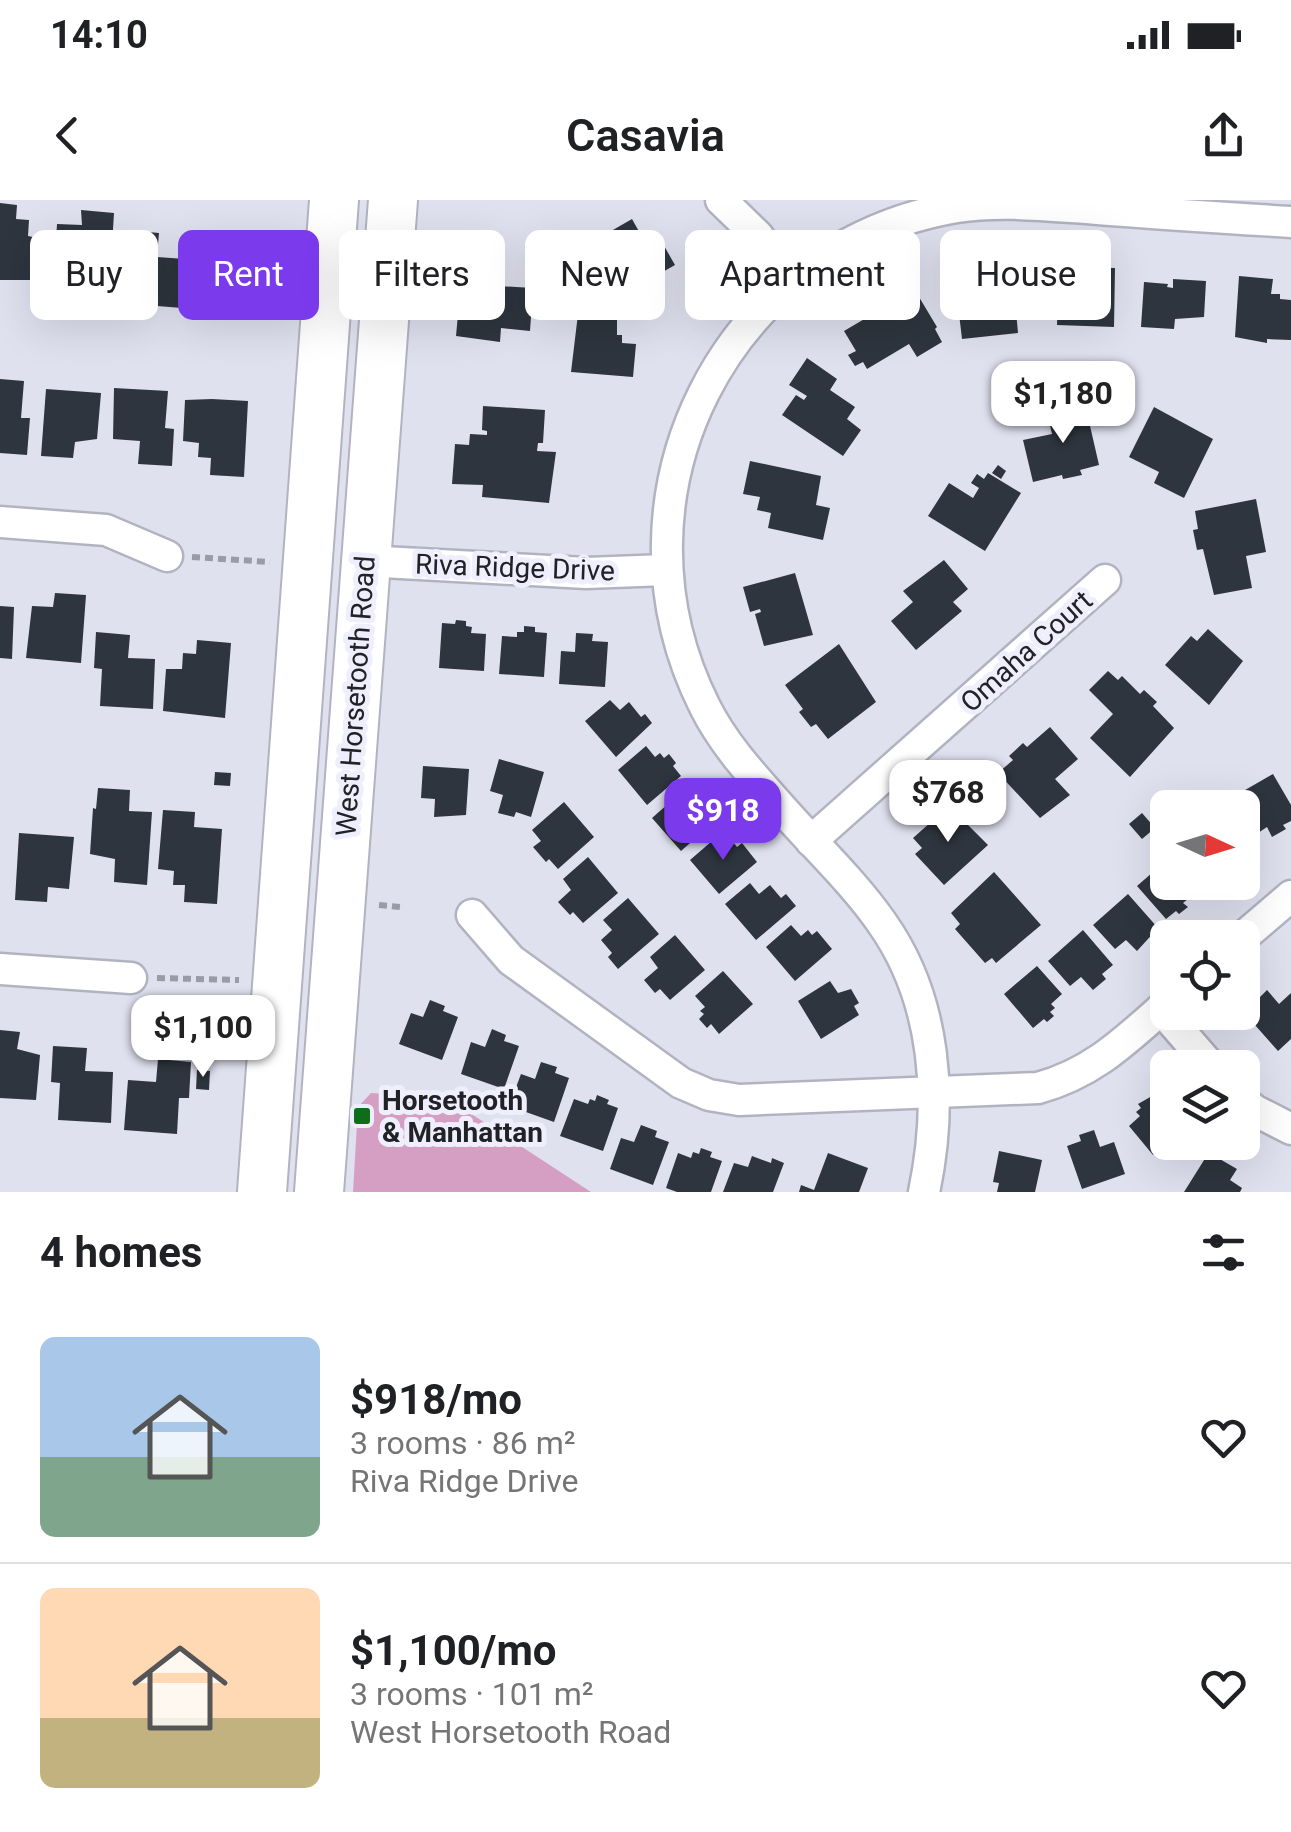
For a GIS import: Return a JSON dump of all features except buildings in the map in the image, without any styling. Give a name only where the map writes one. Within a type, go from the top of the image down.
[{"type":"main road","name":"West Horsetooth Road","points":[[262,1192],[334,200]]},
{"type":"main road","name":"West Horsetooth Road","points":[[318,1192],[393,200]]},
{"type":"street","points":[[721,200],[752,230]]},
{"type":"street","points":[[880,230],[906,219],[958,207],[1006,203],[1291,222]]},
{"type":"street","points":[[752,320],[702,395],[685,434],[671,486],[666,570],[682,653],[706,708],[734,753],[882,922],[906,964],[923,1016],[935,1094],[933,1150],[924,1192]]},
{"type":"street","points":[[0,522],[106,530],[166,556]]},
{"type":"street","name":"Riva Ridge Drive","points":[[364,561],[586,573],[666,570]]},
{"type":"street","name":"Omaha Court","points":[[812,842],[1105,580]]},
{"type":"street","points":[[1260,923],[1291,896]]},
{"type":"street","points":[[472,915],[511,960],[682,1083],[709,1095],[738,1100],[1038,1088],[1069,1080],[1096,1065],[1150,1018]]},
{"type":"street","points":[[0,970],[131,978]]},
{"type":"street","points":[[1183,1030],[1198,1050]]},
{"type":"street","points":[[1260,1113],[1291,1130]]},
{"type":"path","points":[[166,556],[271,562]]},
{"type":"path","points":[[379,905],[400,907]]},
{"type":"path","points":[[131,978],[240,980]]},
{"type":"shaded area","points":[[371,1093],[447,1098],[591,1192],[353,1192],[358,1107]]},
{"type":"place","name":"Horsetooth & Manhattan","points":[[362,1116]]}]
